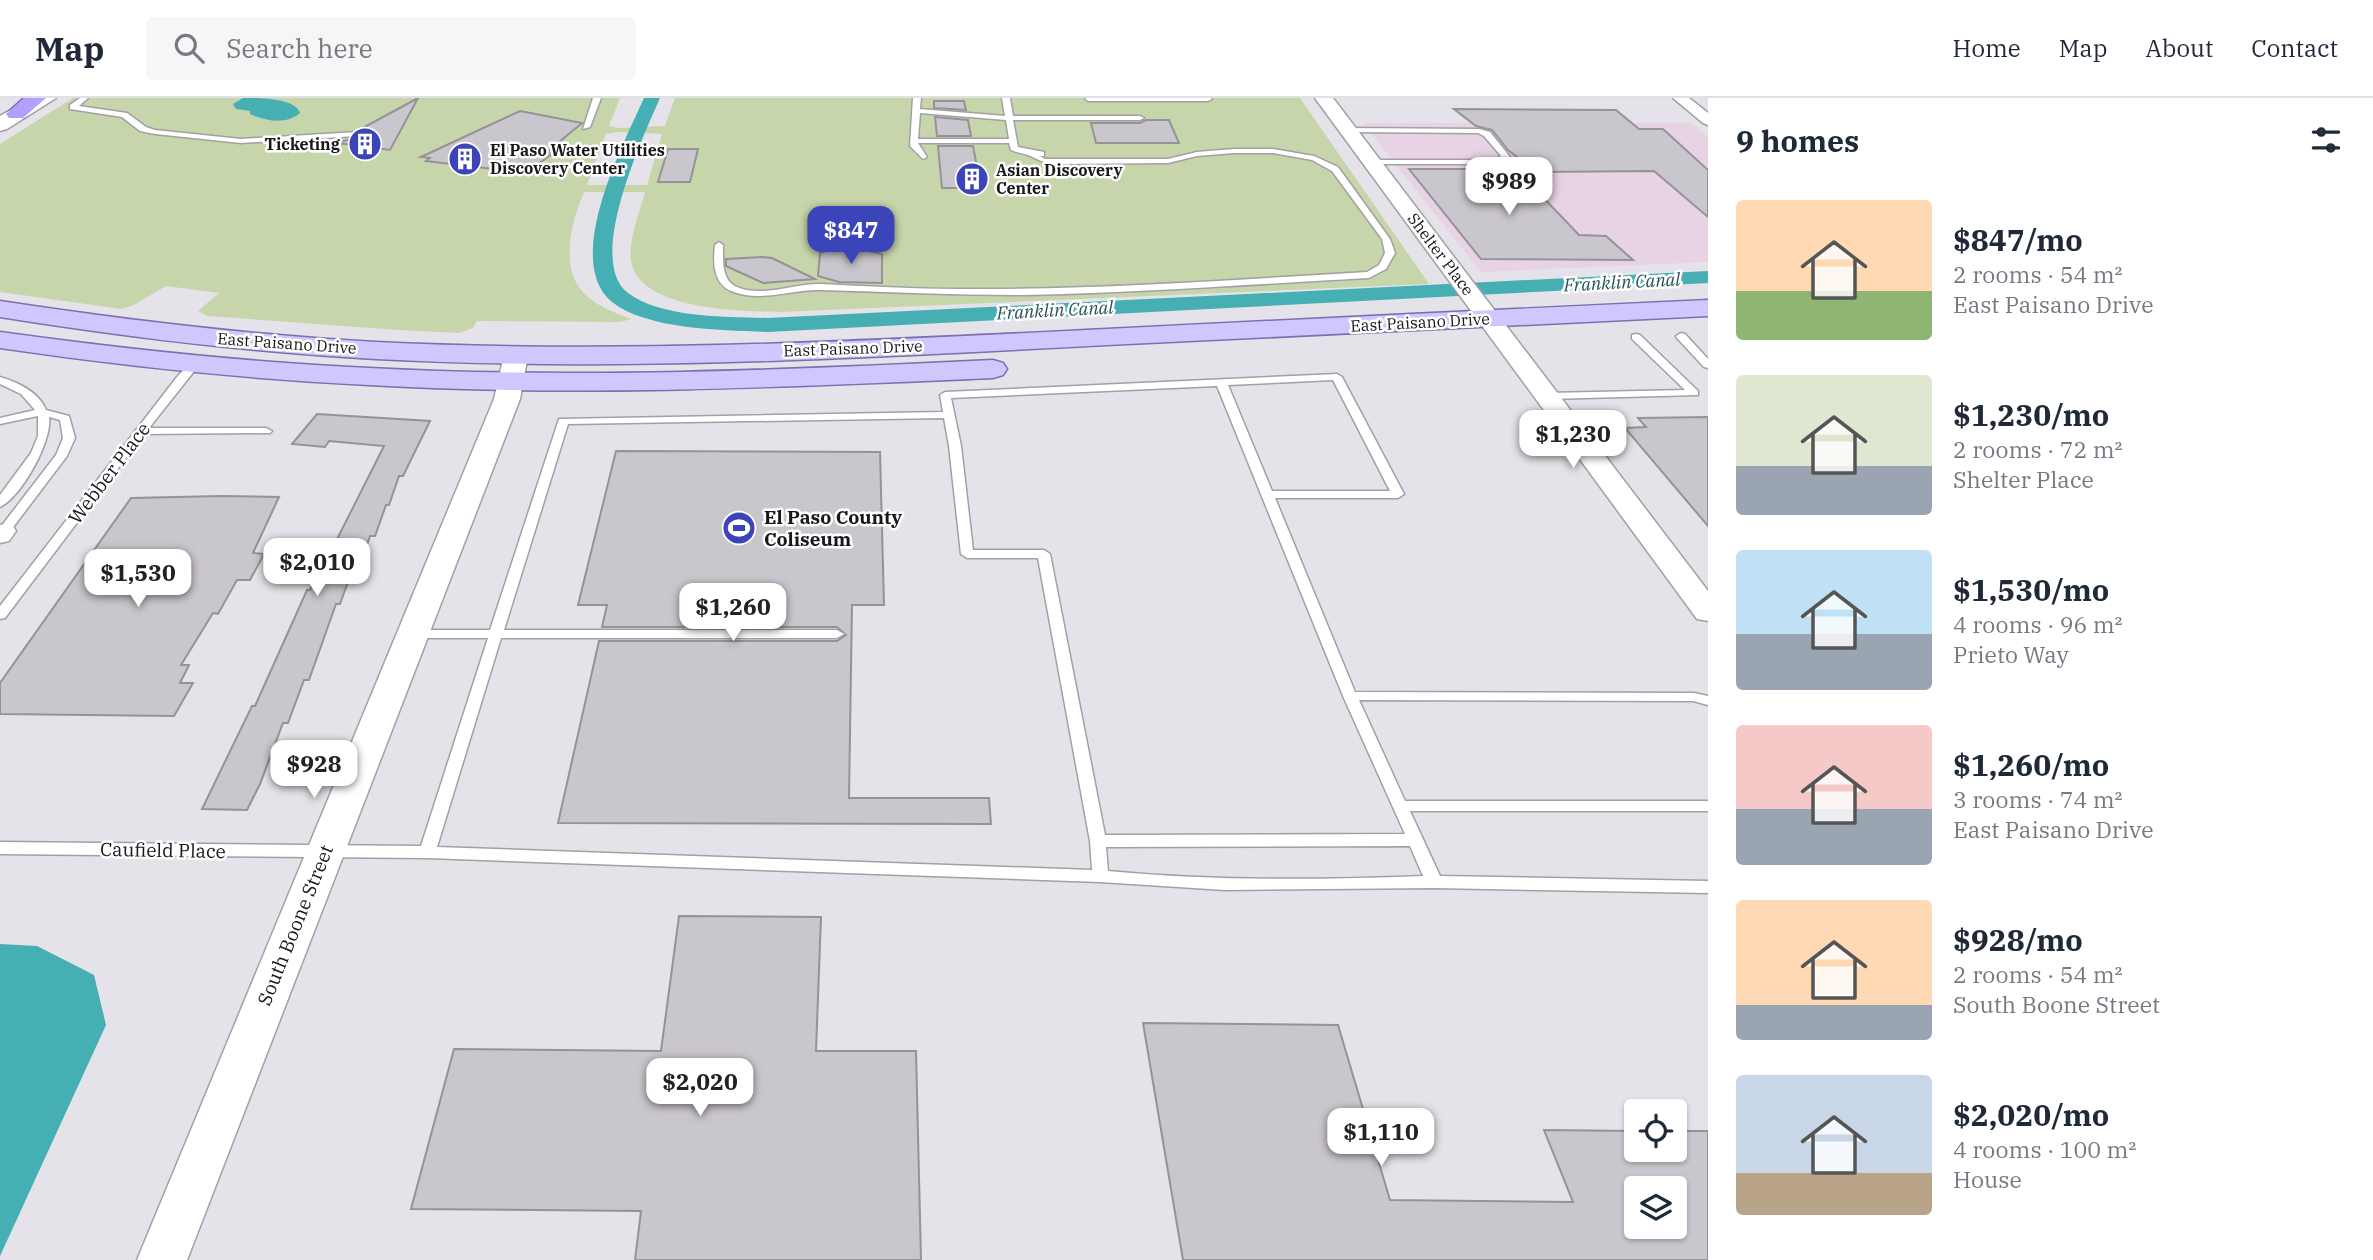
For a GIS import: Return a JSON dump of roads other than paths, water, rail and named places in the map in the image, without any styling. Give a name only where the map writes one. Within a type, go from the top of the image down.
[{"type":"highway","points":[[8,120],[36,98]]},
{"type":"main road","points":[[8,120],[46,98]]},
{"type":"main road","name":"East Paisano Drive","points":[[0,340],[194,365],[378,378],[514,369],[655,355],[933,345],[1475,298],[1708,308]]},
{"type":"main road","name":"East Paisano Drive","points":[[0,309],[141,330],[514,369],[748,380],[1695,335]]},
{"type":"main road","points":[[106,355],[141,330]]},
{"type":"street","name":"Shelter Place","points":[[1324,98],[1708,612]]},
{"type":"street","points":[[1680,98],[1708,120]]},
{"type":"street","name":"South Boone Street","points":[[162,1260],[514,369]]},
{"type":"lane","points":[[84,98],[73,107],[124,115],[142,129],[155,132],[240,141],[357,134]]},
{"type":"lane","points":[[586,127],[597,98]]},
{"type":"lane","points":[[917,98],[914,146],[923,157]]},
{"type":"lane","points":[[719,245],[719,273],[725,284],[745,291],[764,292],[803,287],[881,291],[1036,291],[1369,275],[1383,267],[1390,253],[1386,239],[1335,169],[1314,158],[1273,151],[1234,151],[1197,154],[1168,161],[1043,161],[1014,148],[1006,98]]},
{"type":"lane","points":[[1088,99],[1208,99]]},
{"type":"lane","points":[[918,111],[1010,118],[1140,118]]},
{"type":"lane","points":[[1349,131],[1479,131],[1486,134],[1506,157],[1496,162],[1372,162]]},
{"type":"lane","points":[[914,141],[1011,141]]},
{"type":"lane","points":[[1031,155],[1074,153]]},
{"type":"lane","points":[[1695,335],[1708,365]]},
{"type":"lane","points":[[1548,396],[1693,393],[1636,337]]},
{"type":"lane","name":"Webber Place","points":[[0,615],[194,365]]},
{"type":"lane","points":[[1100,876],[1098,841],[1044,554],[967,554],[945,396],[1337,377],[1398,494],[1266,495]]},
{"type":"lane","points":[[0,380],[13,384],[32,398],[41,411],[45,432],[42,446],[31,466],[0,503]]},
{"type":"lane","points":[[1221,382],[1350,696],[1434,882]]},
{"type":"lane","points":[[0,421],[41,411],[65,418],[69,438],[61,456],[2,533]]},
{"type":"lane","points":[[427,852],[563,421],[949,415]]},
{"type":"lane","points":[[141,431],[266,431]]},
{"type":"lane","points":[[411,634],[837,634]]},
{"type":"lane","points":[[1350,696],[1694,696],[1708,701]]},
{"type":"lane","points":[[1398,806],[1708,806]]},
{"type":"lane","points":[[1098,841],[1415,840]]},
{"type":"lane","name":"Caufield Place","points":[[0,848],[427,852],[1100,876],[1156,882],[1434,882],[1708,887]]},
{"type":"water","points":[[243,98],[284,102],[297,108],[300,113],[289,119],[276,121],[263,118],[250,114],[250,111],[236,109],[233,104]]},
{"type":"water","points":[[0,944],[37,946],[94,975],[106,1025],[0,1256]]},
{"type":"waterway","name":"Franklin Canal","points":[[652,98],[614,193],[602,247],[603,270],[609,287],[621,299],[660,314],[683,318],[768,325],[1708,277]]},
{"type":"place","name":"Ticketing","points":[[365,144]]},
{"type":"place","name":"El Paso Water Utilities Discovery Center","points":[[465,159]]},
{"type":"place","name":"Asian Discovery Center","points":[[972,179]]},
{"type":"place","name":"El Paso County Coliseum","points":[[739,528]]}]
